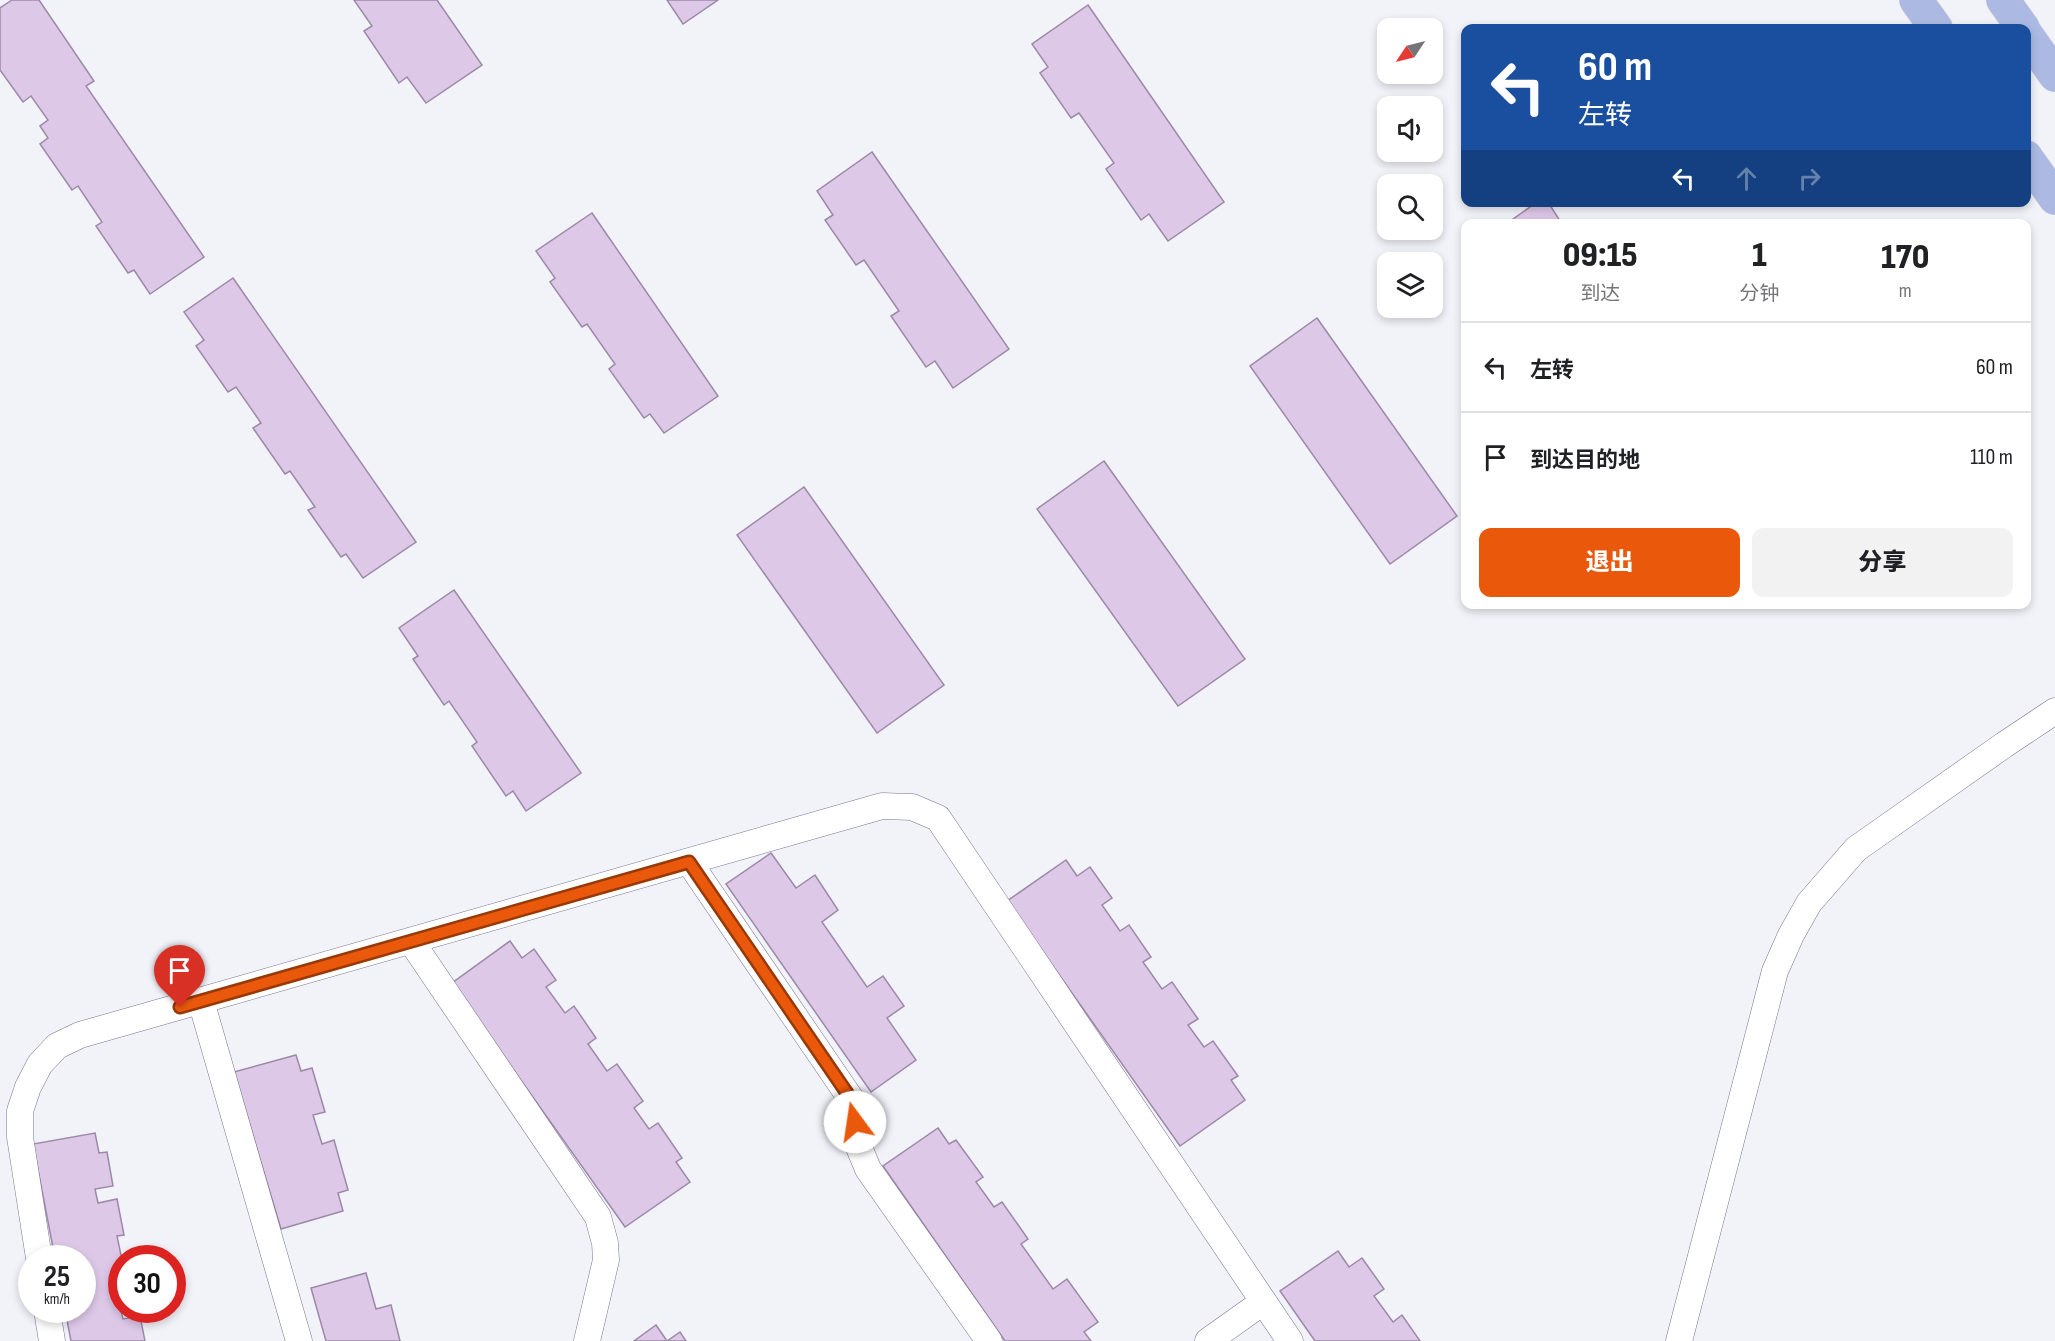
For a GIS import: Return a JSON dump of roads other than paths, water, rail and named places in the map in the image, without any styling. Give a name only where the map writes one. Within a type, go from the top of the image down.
[{"type":"main road","points":[[1916,0],[1933,24]]},
{"type":"main road","points":[[2002,0],[2020,24]]},
{"type":"main road","points":[[2031,41],[2055,75]]},
{"type":"main road","points":[[2031,165],[2055,198]]},
{"type":"street","points":[[1679,1341],[1775,971],[1809,903],[1856,849],[2055,711]]},
{"type":"street","points":[[37,1245],[20,1137],[20,1112],[28,1088],[40,1064],[57,1046],[80,1035],[882,806],[912,807],[938,818],[1290,1341]]},
{"type":"street","points":[[689,862],[851,1099],[858,1145],[868,1168],[988,1341]]},
{"type":"street","points":[[411,942],[598,1217],[605,1243],[606,1260],[586,1341]]},
{"type":"street","points":[[201,1001],[299,1341]]},
{"type":"street","points":[[1208,1341],[1263,1302]]},
{"type":"street","points":[[49,1323],[52,1341]]}]
